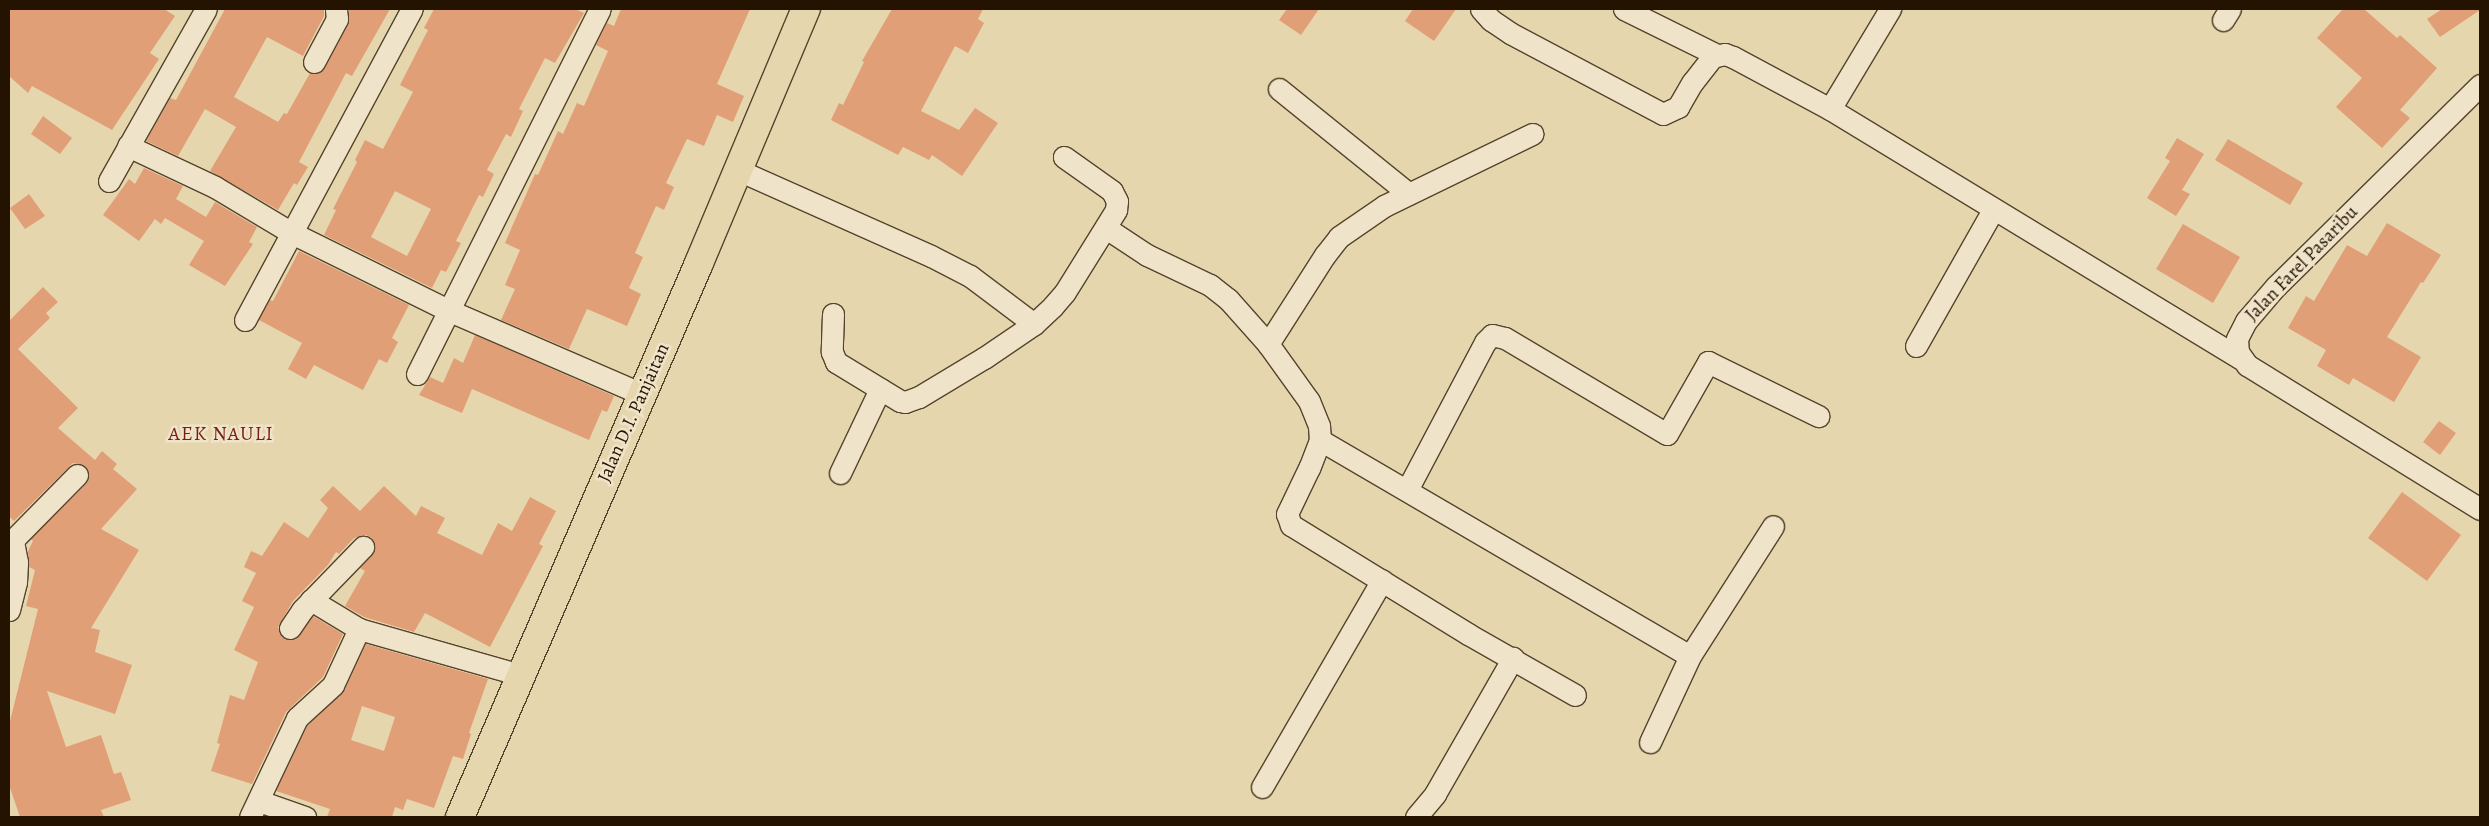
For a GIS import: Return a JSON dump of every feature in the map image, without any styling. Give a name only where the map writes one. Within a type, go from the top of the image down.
[{"type":"main road","name":"Jalan D.I. Panjaitan","points":[[460,817],[738,170],[804,9]]},
{"type":"street","points":[[109,180],[206,9]]},
{"type":"street","points":[[314,62],[337,19],[336,9]]},
{"type":"street","points":[[245,320],[412,9]]},
{"type":"street","points":[[417,374],[600,9]]},
{"type":"street","points":[[1481,9],[1491,20],[1510,33],[1663,114],[1678,107],[1707,62],[1717,55],[1725,54],[1756,68],[1830,109],[1993,210],[2241,359],[2480,509]]},
{"type":"street","points":[[1624,9],[1717,55]]},
{"type":"street","points":[[1830,109],[1890,9]]},
{"type":"street","name":"Jalan Farel Pasaribu","points":[[2241,359],[2236,339],[2240,329],[2258,306],[2480,85]]},
{"type":"street","points":[[1278,88],[1408,193]]},
{"type":"street","points":[[1268,344],[1324,255],[1339,237],[1384,206],[1408,193],[1532,134]]},
{"type":"street","points":[[128,146],[215,187],[292,233],[450,311],[642,394]]},
{"type":"street","points":[[833,314],[832,352],[836,362],[900,401],[912,400],[984,358],[1034,324],[1065,292],[1116,210],[1117,201],[1115,196],[1106,185],[1064,157]]},
{"type":"street","points":[[738,170],[931,256],[970,276],[1034,324]]},
{"type":"street","points":[[1916,346],[1993,210]]},
{"type":"street","points":[[1106,228],[1147,255],[1210,285],[1228,299],[1268,344],[1308,401],[1319,426],[1320,440],[1310,468],[1287,514],[1288,521],[1296,530],[1382,580],[1468,634],[1575,695]]},
{"type":"street","points":[[1407,490],[1485,342],[1492,335],[1505,338],[1667,434],[1708,362],[1818,416]]},
{"type":"street","points":[[840,473],[880,389]]},
{"type":"street","points":[[1320,440],[1690,656]]},
{"type":"street","points":[[9,610],[16,582],[17,562],[11,542],[77,475]]},
{"type":"street","points":[[1650,742],[1690,656],[1773,526]]},
{"type":"street","points":[[290,628],[311,600],[364,547]]},
{"type":"street","points":[[1262,787],[1382,580]]},
{"type":"street","points":[[311,600],[359,630],[521,675]]},
{"type":"street","points":[[305,817],[254,809],[298,718],[333,685],[359,630]]},
{"type":"street","points":[[1416,817],[1435,794],[1513,658]]},
{"type":"building","points":[[9,9],[164,9],[175,16],[150,53],[159,59],[112,130],[32,86],[28,93],[9,76]]},
{"type":"building","points":[[225,9],[324,9],[324,16],[303,56],[267,37],[234,97],[278,122],[284,113],[287,114],[310,73],[320,73],[325,68],[348,25],[349,9],[390,9],[352,76],[346,73],[299,162],[308,167],[297,185],[294,183],[278,210],[210,171],[236,127],[205,109],[178,156],[146,141],[170,98],[176,100]]},
{"type":"building","points":[[434,9],[575,9],[584,13],[555,63],[545,58],[519,109],[523,111],[511,137],[506,134],[487,170],[494,174],[483,197],[479,195],[456,241],[461,243],[446,272],[441,270],[432,288],[324,235],[336,210],[333,209],[357,162],[355,160],[365,140],[383,149],[413,92],[400,85],[428,30],[424,28]],"holes":[[[395,191],[431,209],[407,256],[371,237]]]},
{"type":"building","points":[[621,9],[750,9],[717,84],[744,96],[733,122],[717,115],[704,146],[687,139],[666,183],[674,187],[664,210],[656,206],[635,253],[643,257],[629,288],[641,294],[627,326],[587,309],[569,349],[501,320],[515,289],[505,285],[520,250],[505,243],[535,174],[538,175],[558,131],[563,134],[577,103],[584,106],[608,51],[596,45],[607,23],[614,26]]},
{"type":"building","points":[[892,9],[983,9],[978,19],[984,23],[968,53],[955,46],[921,111],[959,130],[975,108],[998,123],[962,176],[932,155],[929,160],[903,147],[898,155],[831,120],[839,103],[843,105],[864,62],[862,61]]},
{"type":"building","points":[[1287,9],[1319,9],[1301,35],[1279,20]]},
{"type":"building","points":[[1413,9],[1456,9],[1434,41],[1405,21]]},
{"type":"building","points":[[2343,9],[2364,9],[2397,38],[2400,35],[2437,68],[2400,110],[2410,118],[2382,148],[2336,107],[2362,78],[2317,38]]},
{"type":"building","points":[[2442,9],[2480,10],[2440,37],[2427,19]]},
{"type":"building","points":[[43,116],[72,138],[60,154],[31,134]]},
{"type":"building","points":[[2177,138],[2204,154],[2182,190],[2190,194],[2176,216],[2147,198],[2170,161],[2165,158]]},
{"type":"building","points":[[2228,139],[2303,183],[2290,205],[2215,160]]},
{"type":"building","points":[[144,168],[183,186],[176,199],[206,217],[215,202],[257,227],[249,242],[253,244],[225,286],[189,265],[204,241],[165,218],[161,224],[155,219],[139,241],[103,215],[129,179],[135,184]]},
{"type":"building","points":[[29,194],[45,216],[25,229],[10,208]]},
{"type":"building","points":[[2387,223],[2441,255],[2423,283],[2421,282],[2387,337],[2421,357],[2394,402],[2353,378],[2349,385],[2317,366],[2326,350],[2288,328],[2306,296],[2314,301],[2347,245],[2367,256]]},
{"type":"building","points":[[2183,224],[2240,257],[2213,303],[2156,269]]},
{"type":"building","points":[[299,251],[409,305],[392,338],[398,342],[387,363],[379,359],[363,390],[314,365],[306,379],[288,369],[302,343],[259,320],[270,300],[273,301]]},
{"type":"building","points":[[43,287],[58,302],[46,313],[50,318],[18,349],[78,408],[58,428],[95,460],[102,451],[117,464],[113,469],[137,489],[101,529],[139,550],[91,628],[100,630],[95,652],[132,665],[115,714],[47,691],[66,747],[101,735],[114,774],[121,772],[131,800],[101,810],[104,817],[20,817],[9,785],[9,725],[38,609],[26,606],[35,570],[29,567],[28,551],[33,541],[31,539],[86,484],[89,478],[85,466],[73,463],[14,521],[9,516],[9,321]]},
{"type":"building","points":[[475,335],[614,396],[607,412],[602,410],[589,440],[472,389],[462,413],[419,395],[430,377],[443,383],[454,358],[463,363]]},
{"type":"building","points":[[2439,421],[2456,433],[2440,455],[2423,442]]},
{"type":"building","points":[[333,486],[360,511],[384,486],[416,516],[421,506],[445,518],[437,533],[482,555],[498,523],[512,531],[530,497],[556,511],[539,544],[543,546],[490,647],[425,613],[414,632],[364,617],[345,606],[365,571],[360,568],[375,550],[372,538],[366,535],[354,538],[339,554],[336,552],[328,565],[293,601],[278,627],[283,638],[295,639],[313,616],[343,634],[323,677],[286,712],[252,784],[211,771],[220,744],[217,743],[230,695],[244,700],[258,662],[234,650],[254,607],[242,601],[256,573],[244,567],[251,551],[262,556],[284,522],[308,538],[328,508],[320,500]]},
{"type":"building","points":[[2402,492],[2461,535],[2427,581],[2368,538]]},
{"type":"building","points":[[366,644],[488,679],[469,733],[471,734],[463,759],[453,756],[434,808],[407,799],[403,810],[395,807],[392,817],[327,817],[330,809],[276,791],[307,726],[344,691]],"holes":[[[362,706],[395,717],[384,751],[351,740]]]},
{"type":"district","name":"AEK NAULI","points":[[221,433]]}]
